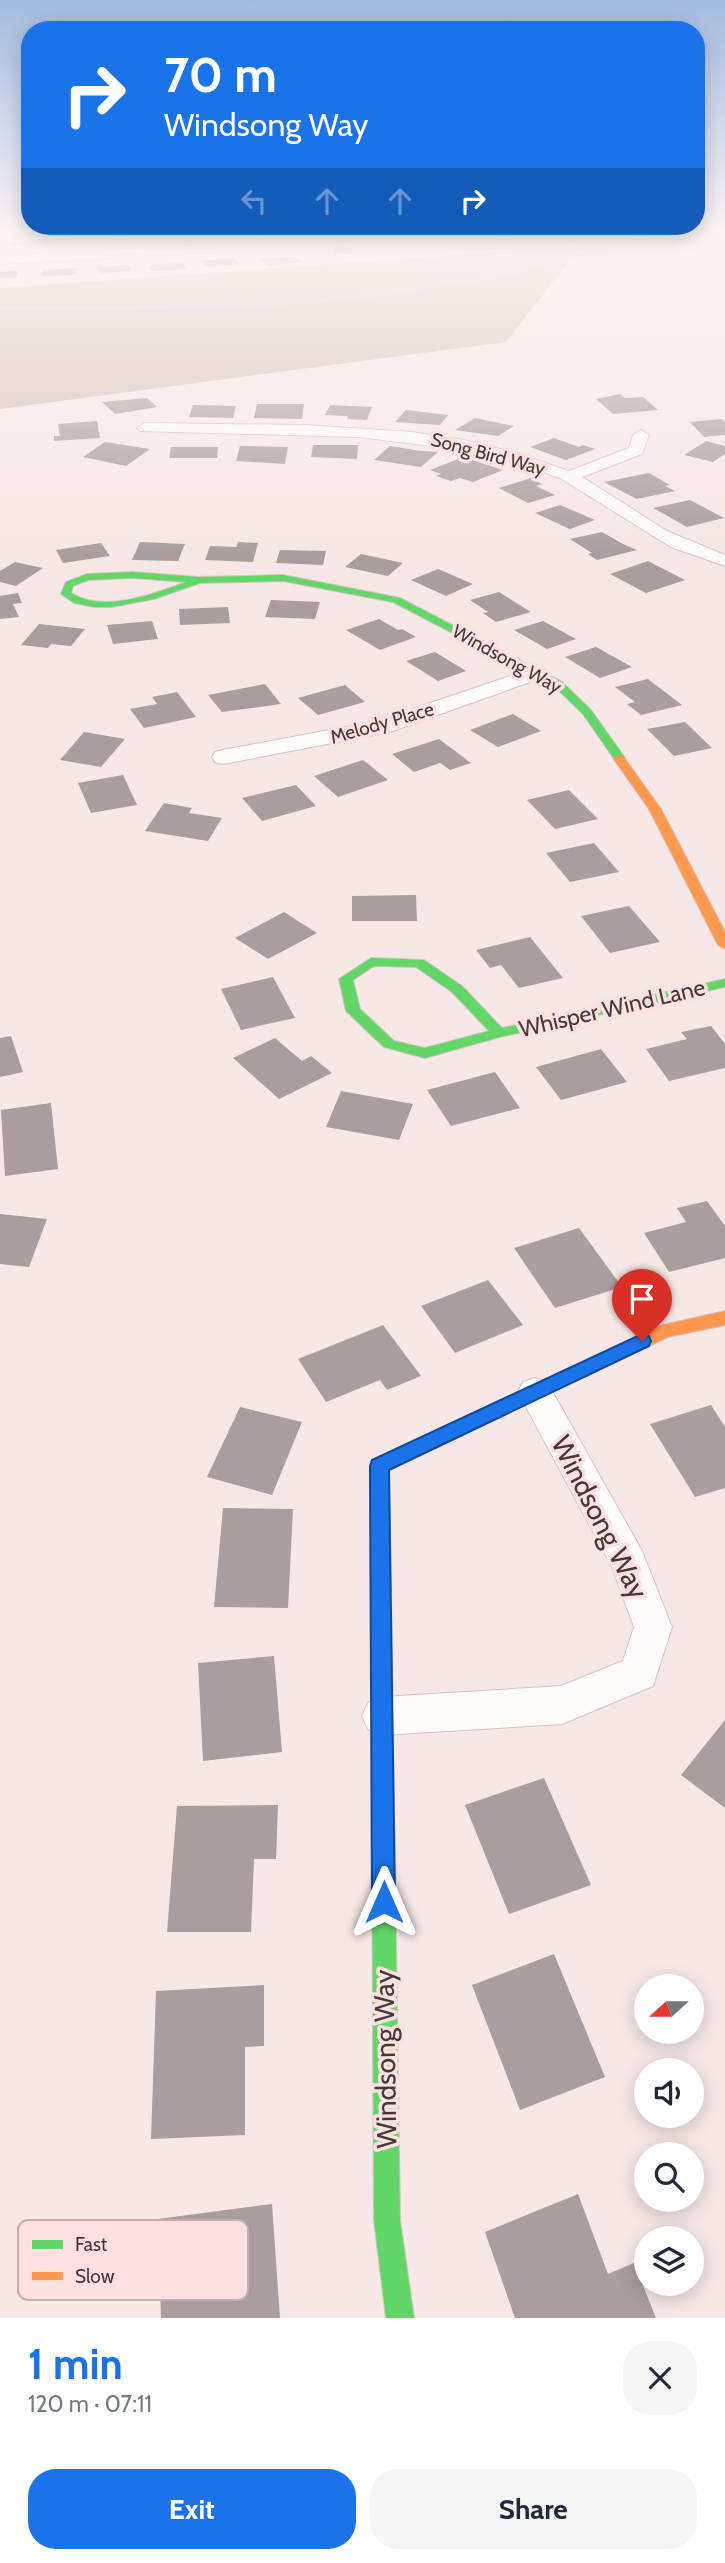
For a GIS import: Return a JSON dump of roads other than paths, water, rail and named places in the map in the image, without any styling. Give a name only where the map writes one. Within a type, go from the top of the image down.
[{"type":"street","name":"Song Bird Way","points":[[145,428],[354,432],[439,439],[504,455],[568,476],[657,532],[725,561]]},
{"type":"street","points":[[568,476],[597,468],[636,451],[641,435]]},
{"type":"street","name":"Windsong Way","points":[[199,580],[169,592],[108,604],[75,602],[66,594],[69,584],[87,577],[132,575],[199,580],[284,578],[396,600],[558,684],[587,712],[655,809],[725,945]]},
{"type":"street","name":"Melody Place","points":[[223,757],[382,727],[537,673]]},
{"type":"street","name":"Whisper Wind Lane","points":[[499,1033],[457,989],[419,962],[371,962],[346,978],[353,1011],[389,1044],[425,1053],[499,1033],[725,983]]},
{"type":"street","name":"Windsong Way","points":[[400,2318],[387,2220],[379,1466],[664,1331],[725,1318]]},
{"type":"street","name":"Windsong Way","points":[[382,1716],[562,1704],[639,1673],[653,1627],[629,1563],[535,1392]]}]
